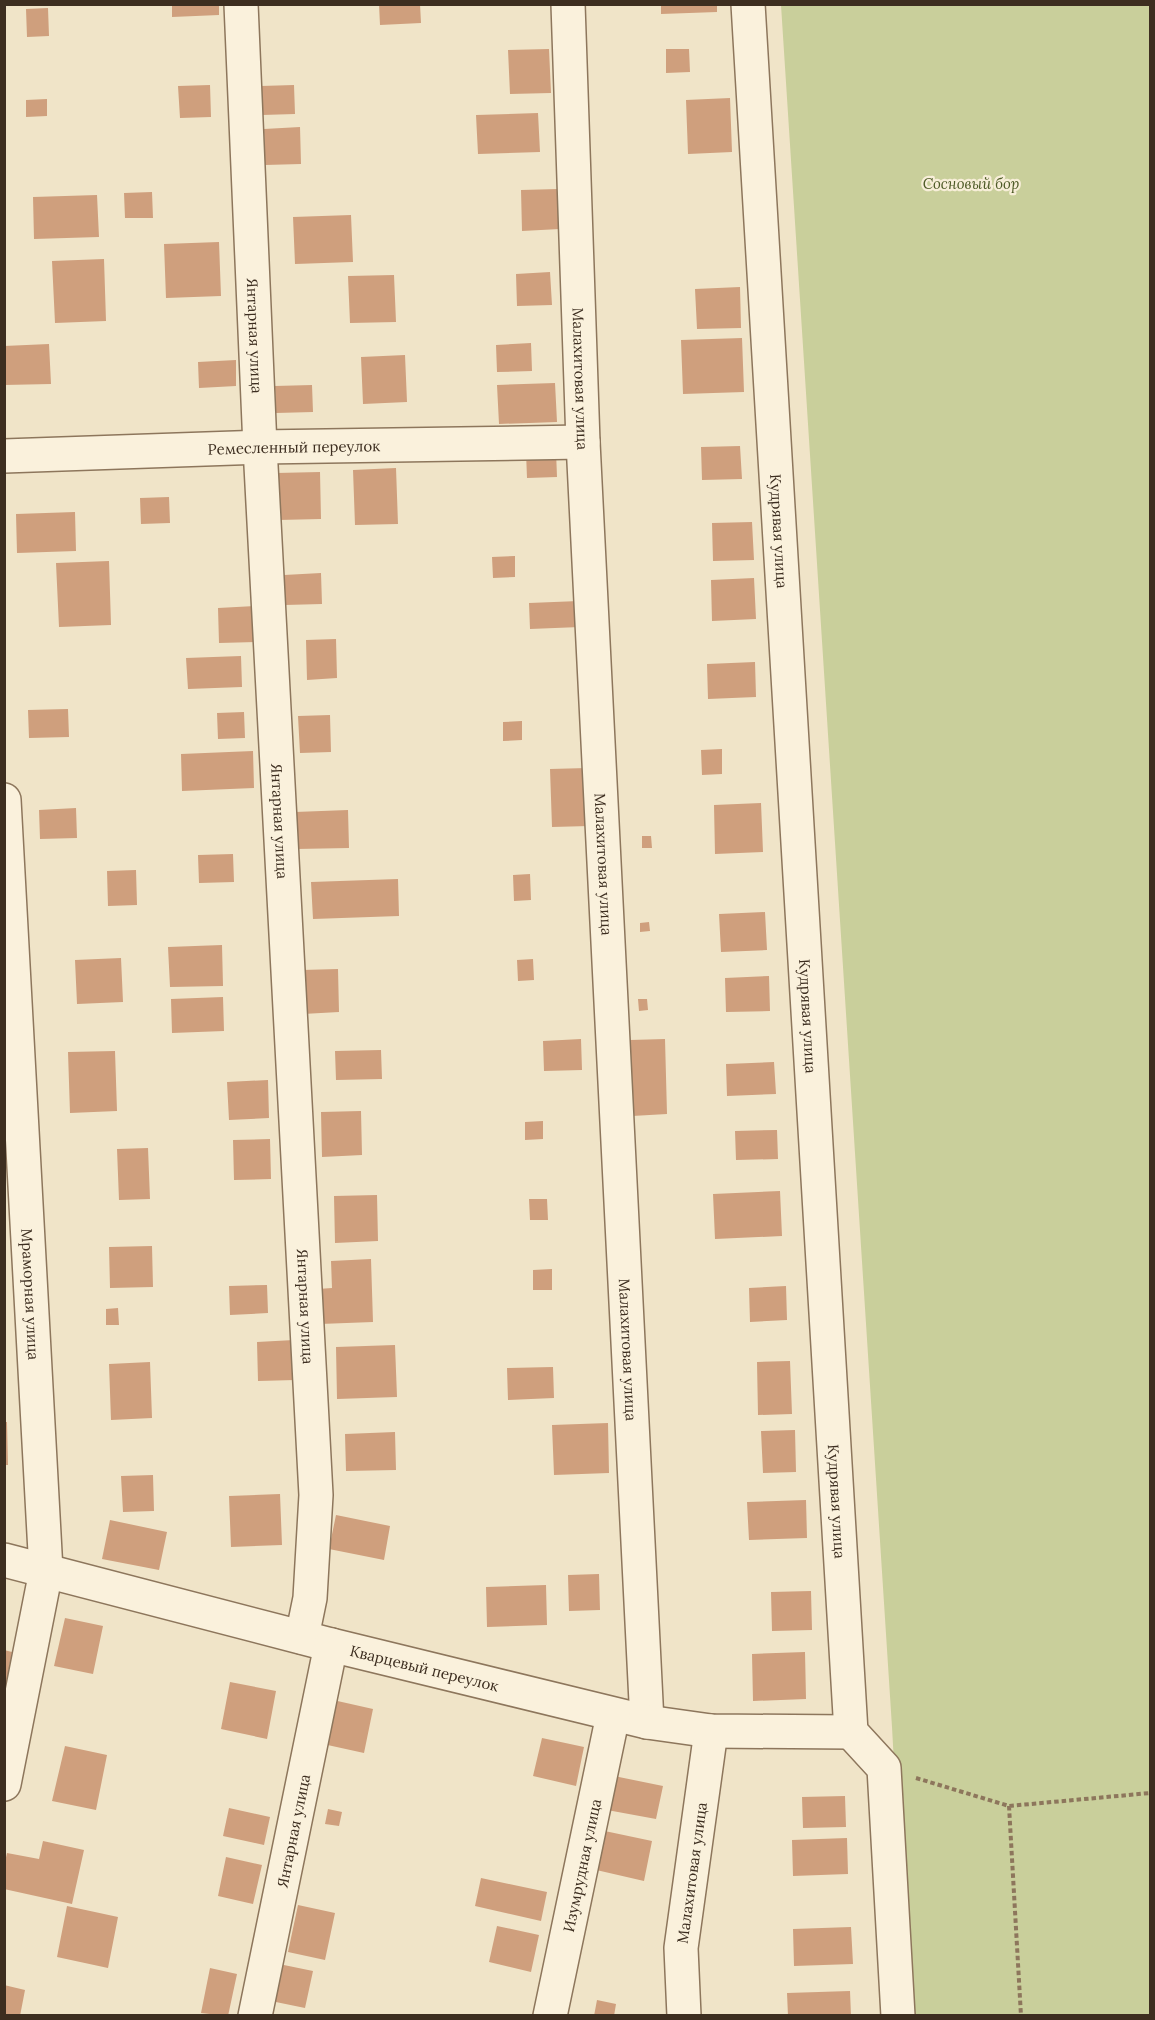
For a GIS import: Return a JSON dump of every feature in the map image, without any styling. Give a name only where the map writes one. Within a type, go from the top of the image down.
[{"type":"street","name":"Янтарная улица","points":[[241,4],[260,447],[316,1495],[310,1598],[316,1641],[255,2016]]},
{"type":"street","name":"Малахитовая улица","points":[[568,4],[583,442],[647,1722]]},
{"type":"street","name":"Кудрявая улица","points":[[748,4],[851,1732]]},
{"type":"street","name":"Ремесленный переулок","points":[[4,456],[260,447],[583,442]]},
{"type":"street","name":"Мраморная улица","points":[[4,800],[46,1571],[4,1784]]},
{"type":"street","name":"Кварцевый переулок","points":[[4,1560],[316,1641],[647,1722],[711,1731],[851,1732]]},
{"type":"street","name":"Изумрудная улица","points":[[550,2016],[613,1715]]},
{"type":"street","name":"Малахитовая улица","points":[[684,2016],[681,1948],[711,1731]]},
{"type":"street","points":[[851,1732],[884,1768],[898,2016]]},
{"type":"path","points":[[884,1768],[1009,1806],[1150,1793]]},
{"type":"path","points":[[1009,1806],[1021,2016]]},
{"type":"green space","name":"Сосновый бор","points":[[781,5],[1150,5],[1150,2015],[908,2015],[892,1727]]},
{"type":"building","points":[[172,4],[219,4],[219,15],[172,17]]},
{"type":"building","points":[[379,4],[420,4],[421,23],[380,25]]},
{"type":"building","points":[[661,4],[717,4],[717,12],[661,14]]},
{"type":"building","points":[[48,8],[49,36],[27,37],[26,9]]},
{"type":"building","points":[[549,49],[551,93],[510,94],[508,50]]},
{"type":"building","points":[[666,49],[689,49],[690,72],[666,73]]},
{"type":"building","points":[[210,85],[211,117],[180,118],[178,86]]},
{"type":"building","points":[[294,85],[295,114],[262,115],[261,86]]},
{"type":"building","points":[[730,98],[732,152],[688,154],[686,100]]},
{"type":"building","points":[[47,99],[47,116],[26,117],[26,100]]},
{"type":"building","points":[[538,113],[540,152],[478,154],[476,115]]},
{"type":"building","points":[[300,127],[301,164],[265,165],[264,129]]},
{"type":"building","points":[[558,189],[560,229],[522,231],[521,190]]},
{"type":"building","points":[[152,192],[153,218],[125,218],[124,193]]},
{"type":"building","points":[[97,195],[99,237],[34,239],[33,197]]},
{"type":"building","points":[[351,215],[353,262],[295,264],[293,217]]},
{"type":"building","points":[[219,242],[221,296],[166,298],[164,244]]},
{"type":"building","points":[[104,259],[106,321],[55,323],[52,261]]},
{"type":"building","points":[[550,272],[552,305],[517,306],[516,274]]},
{"type":"building","points":[[394,275],[396,322],[350,323],[348,276]]},
{"type":"building","points":[[740,287],[741,328],[697,329],[695,289]]},
{"type":"building","points":[[742,338],[744,392],[683,394],[681,340]]},
{"type":"building","points":[[531,343],[532,371],[497,372],[496,345]]},
{"type":"building","points":[[49,344],[51,384],[4,385],[4,346]]},
{"type":"building","points":[[405,355],[407,402],[363,404],[361,357]]},
{"type":"building","points":[[236,360],[236,386],[199,388],[198,362]]},
{"type":"building","points":[[555,383],[557,422],[499,424],[497,385]]},
{"type":"building","points":[[312,385],[313,412],[276,413],[275,386]]},
{"type":"building","points":[[740,446],[742,479],[702,480],[701,447]]},
{"type":"building","points":[[556,451],[557,477],[527,478],[526,452]]},
{"type":"building","points":[[396,468],[398,524],[355,525],[353,470]]},
{"type":"building","points":[[320,472],[321,519],[278,520],[276,473]]},
{"type":"building","points":[[169,497],[170,523],[141,524],[140,498]]},
{"type":"building","points":[[75,512],[76,551],[17,553],[16,514]]},
{"type":"building","points":[[752,522],[754,560],[713,561],[712,523]]},
{"type":"building","points":[[515,556],[515,577],[493,578],[492,557]]},
{"type":"building","points":[[109,561],[111,625],[59,627],[56,563]]},
{"type":"building","points":[[321,573],[322,604],[285,605],[284,575]]},
{"type":"building","points":[[754,578],[756,619],[712,621],[711,580]]},
{"type":"building","points":[[579,601],[580,627],[530,629],[529,603]]},
{"type":"building","points":[[255,606],[256,642],[219,643],[218,608]]},
{"type":"building","points":[[336,639],[337,678],[307,680],[306,640]]},
{"type":"building","points":[[241,656],[242,687],[188,689],[186,658]]},
{"type":"building","points":[[755,662],[756,697],[708,699],[707,664]]},
{"type":"building","points":[[68,709],[69,737],[29,738],[28,710]]},
{"type":"building","points":[[244,712],[245,738],[218,739],[217,713]]},
{"type":"building","points":[[330,715],[331,752],[300,753],[298,716]]},
{"type":"building","points":[[522,721],[522,740],[503,741],[503,722]]},
{"type":"building","points":[[722,749],[722,774],[702,775],[701,750]]},
{"type":"building","points":[[253,751],[254,788],[182,791],[181,754]]},
{"type":"building","points":[[587,768],[589,826],[552,827],[550,769]]},
{"type":"building","points":[[761,803],[763,852],[715,854],[714,805]]},
{"type":"building","points":[[76,808],[77,838],[40,839],[39,810]]},
{"type":"building","points":[[348,810],[349,848],[296,849],[295,812]]},
{"type":"building","points":[[642,836],[651,836],[652,848],[642,848]]},
{"type":"building","points":[[233,854],[234,882],[199,883],[198,855]]},
{"type":"building","points":[[136,870],[137,905],[108,906],[107,871]]},
{"type":"building","points":[[530,874],[531,900],[514,901],[513,875]]},
{"type":"building","points":[[398,879],[399,916],[313,919],[311,882]]},
{"type":"building","points":[[765,912],[767,950],[721,952],[719,914]]},
{"type":"building","points":[[649,922],[650,931],[640,932],[640,923]]},
{"type":"building","points":[[222,945],[223,986],[170,987],[168,947]]},
{"type":"building","points":[[121,958],[123,1002],[77,1004],[75,960]]},
{"type":"building","points":[[533,959],[534,980],[518,981],[517,960]]},
{"type":"building","points":[[338,969],[339,1012],[303,1014],[302,970]]},
{"type":"building","points":[[769,976],[770,1011],[726,1012],[725,978]]},
{"type":"building","points":[[223,997],[224,1031],[172,1033],[171,999]]},
{"type":"building","points":[[638,999],[647,999],[648,1010],[639,1011]]},
{"type":"building","points":[[581,1039],[582,1070],[544,1071],[543,1041]]},
{"type":"building","points":[[665,1039],[667,1114],[632,1116],[630,1040]]},
{"type":"building","points":[[381,1050],[382,1079],[336,1080],[335,1051]]},
{"type":"building","points":[[115,1051],[117,1111],[70,1113],[68,1052]]},
{"type":"building","points":[[774,1062],[776,1094],[727,1096],[726,1064]]},
{"type":"building","points":[[268,1080],[269,1118],[229,1120],[227,1082]]},
{"type":"building","points":[[361,1111],[362,1155],[322,1157],[321,1112]]},
{"type":"building","points":[[543,1121],[543,1139],[525,1140],[525,1122]]},
{"type":"building","points":[[777,1130],[778,1159],[736,1160],[735,1131]]},
{"type":"building","points":[[270,1139],[271,1179],[234,1180],[233,1140]]},
{"type":"building","points":[[148,1148],[150,1199],[119,1200],[117,1149]]},
{"type":"building","points":[[780,1191],[782,1236],[715,1239],[713,1194]]},
{"type":"building","points":[[377,1195],[378,1241],[335,1243],[334,1196]]},
{"type":"building","points":[[529,1199],[547,1199],[548,1220],[530,1220]]},
{"type":"building","points":[[152,1246],[153,1287],[110,1288],[109,1247]]},
{"type":"building","points":[[371,1259],[373,1322],[320,1324],[318,1289],[332,1288],[331,1261]]},
{"type":"building","points":[[552,1269],[552,1290],[533,1290],[533,1270]]},
{"type":"building","points":[[267,1285],[268,1313],[230,1315],[229,1286]]},
{"type":"building","points":[[786,1286],[787,1320],[750,1322],[749,1288]]},
{"type":"building","points":[[118,1308],[119,1325],[106,1325],[106,1309]]},
{"type":"building","points":[[294,1340],[295,1380],[258,1381],[257,1342]]},
{"type":"building","points":[[395,1345],[397,1397],[337,1399],[336,1347]]},
{"type":"building","points":[[790,1361],[792,1414],[758,1415],[757,1362]]},
{"type":"building","points":[[150,1362],[152,1418],[111,1420],[109,1364]]},
{"type":"building","points":[[553,1367],[554,1398],[508,1400],[507,1368]]},
{"type":"building","points":[[4,1422],[7,1422],[8,1465],[4,1465]]},
{"type":"building","points":[[608,1423],[609,1473],[554,1475],[552,1425]]},
{"type":"building","points":[[795,1430],[796,1472],[763,1473],[761,1431]]},
{"type":"building","points":[[395,1432],[396,1470],[346,1471],[345,1434]]},
{"type":"building","points":[[153,1475],[154,1511],[123,1512],[121,1476]]},
{"type":"building","points":[[280,1494],[282,1545],[231,1547],[229,1496]]},
{"type":"building","points":[[806,1500],[807,1538],[749,1540],[747,1502]]},
{"type":"building","points":[[336,1515],[390,1526],[384,1560],[329,1549]]},
{"type":"building","points":[[110,1520],[167,1532],[159,1570],[102,1559]]},
{"type":"building","points":[[599,1574],[600,1610],[569,1611],[568,1575]]},
{"type":"building","points":[[546,1585],[547,1625],[487,1627],[486,1587]]},
{"type":"building","points":[[811,1591],[812,1630],[772,1631],[771,1592]]},
{"type":"building","points":[[65,1618],[103,1626],[93,1674],[54,1666]]},
{"type":"building","points":[[4,1650],[12,1652],[6,1684],[4,1684]]},
{"type":"building","points":[[805,1652],[806,1699],[753,1701],[752,1654]]},
{"type":"building","points":[[230,1682],[276,1691],[267,1739],[221,1729]]},
{"type":"building","points":[[333,1700],[373,1709],[364,1753],[323,1744]]},
{"type":"building","points":[[542,1738],[584,1747],[576,1786],[533,1776]]},
{"type":"building","points":[[65,1746],[107,1755],[96,1810],[52,1801]]},
{"type":"building","points":[[614,1776],[663,1786],[656,1819],[607,1810]]},
{"type":"building","points":[[845,1796],[846,1827],[803,1828],[802,1797]]},
{"type":"building","points":[[229,1808],[270,1817],[264,1845],[223,1836]]},
{"type":"building","points":[[328,1809],[342,1812],[339,1826],[325,1824]]},
{"type":"building","points":[[600,1830],[652,1841],[644,1881],[592,1869]]},
{"type":"building","points":[[847,1838],[848,1874],[793,1876],[792,1840]]},
{"type":"building","points":[[43,1841],[84,1850],[72,1904],[4,1889],[4,1866],[7,1853],[39,1859]]},
{"type":"building","points":[[226,1857],[262,1865],[253,1904],[218,1896]]},
{"type":"building","points":[[481,1878],[547,1892],[541,1921],[475,1906]]},
{"type":"building","points":[[298,1905],[335,1913],[325,1960],[288,1952]]},
{"type":"building","points":[[67,1906],[118,1917],[108,1968],[57,1957]]},
{"type":"building","points":[[497,1926],[539,1935],[531,1972],[489,1962]]},
{"type":"building","points":[[851,1927],[853,1964],[794,1966],[793,1929]]},
{"type":"building","points":[[279,1964],[313,1971],[305,2008],[271,2001]]},
{"type":"building","points":[[210,1968],[237,1974],[228,2016],[201,2013]]},
{"type":"building","points":[[4,1985],[25,1990],[20,2016],[4,2016]]},
{"type":"building","points":[[850,1991],[851,2016],[788,2016],[787,1993]]},
{"type":"building","points":[[597,2000],[616,2004],[614,2016],[594,2016]]}]
